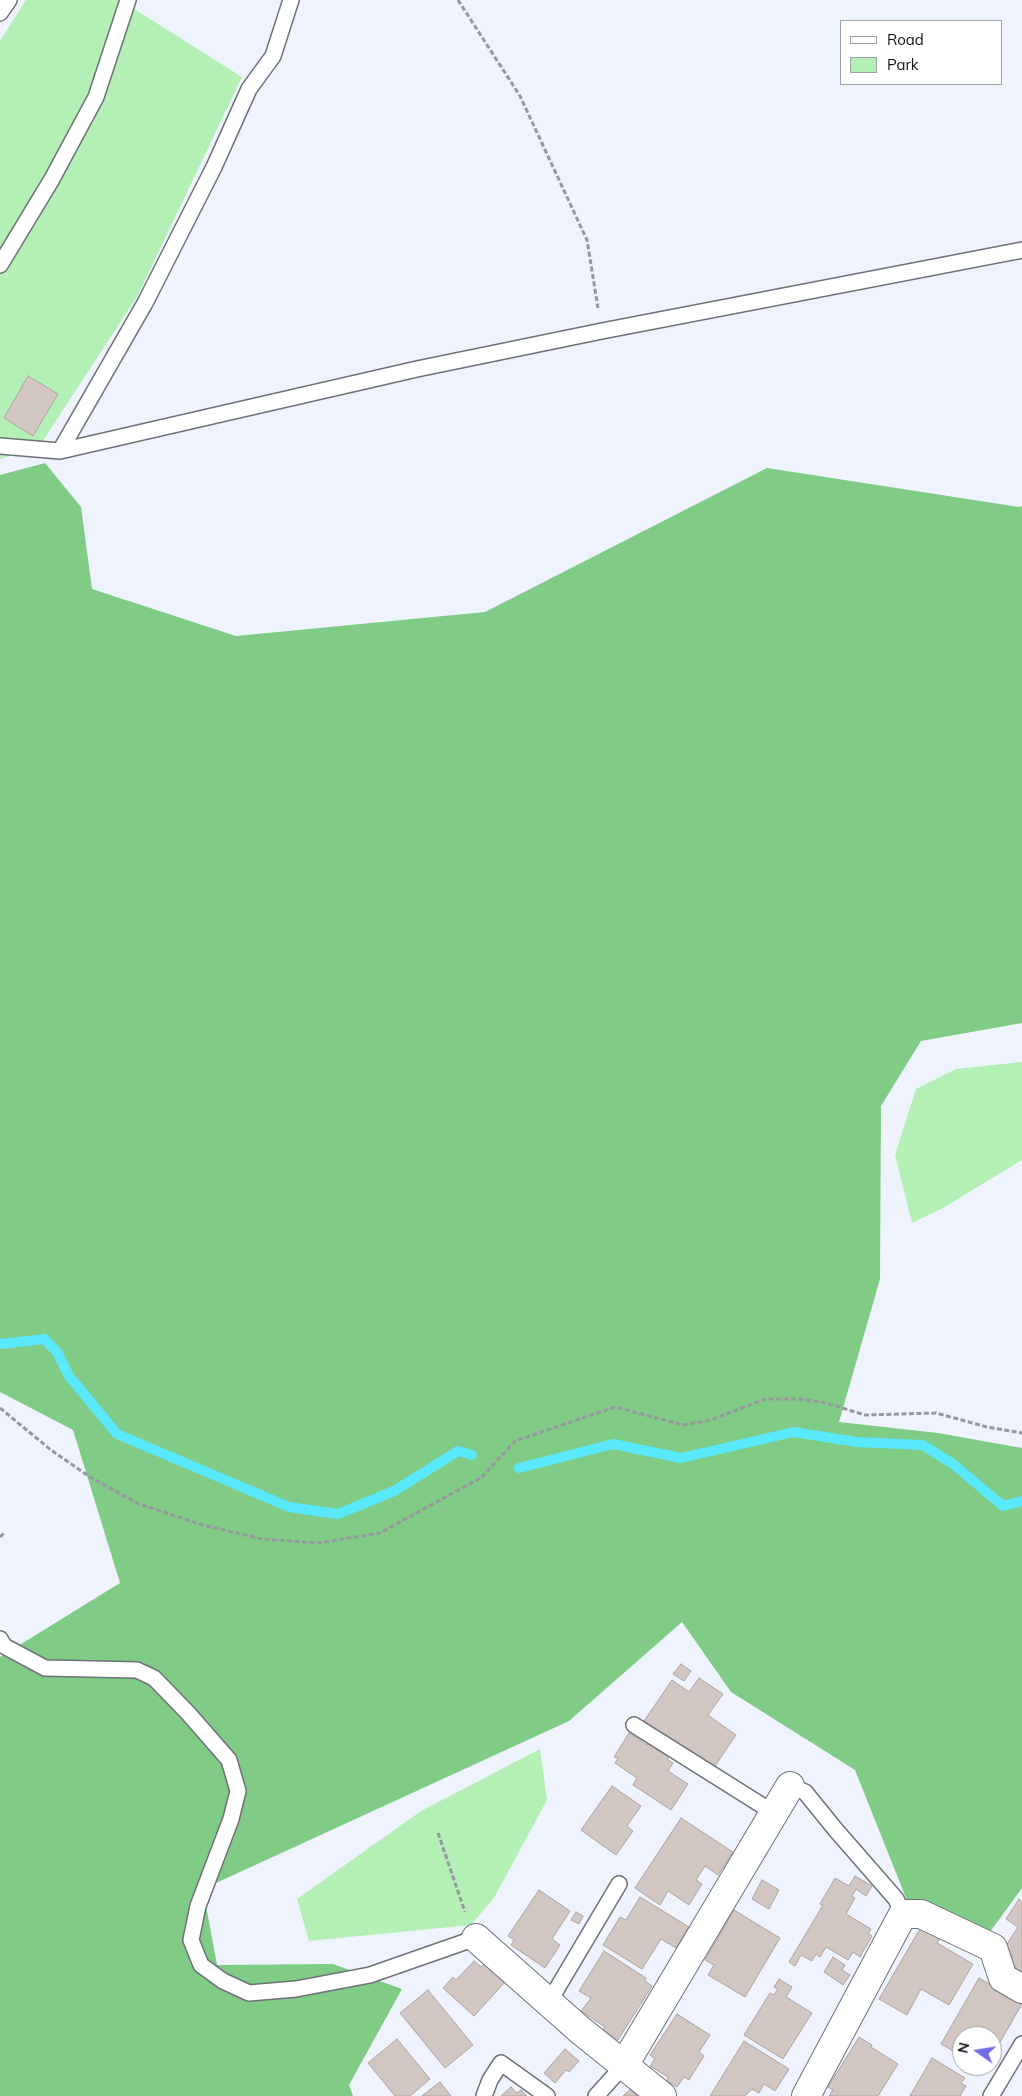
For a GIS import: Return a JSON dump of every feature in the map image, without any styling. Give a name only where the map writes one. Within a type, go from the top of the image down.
[{"type":"street","points":[[624,2065],[790,1786]]},
{"type":"street","points":[[806,2096],[903,1914],[921,1914],[993,1948],[1003,1978],[1022,1989]]},
{"type":"street","points":[[476,1938],[549,2002],[662,2096]]},
{"type":"lane","points":[[0,13],[8,0]]},
{"type":"lane","points":[[0,265],[52,179],[96,97],[128,0]]},
{"type":"lane","points":[[60,451],[145,303],[214,167],[249,89],[272,56],[291,0]]},
{"type":"lane","points":[[0,446],[60,451],[418,369],[602,331],[1022,250]]},
{"type":"lane","points":[[0,1639],[4,1646],[44,1668],[137,1670],[154,1678],[229,1760],[238,1791],[231,1818],[198,1906],[191,1940],[202,1964],[223,1982],[249,1993],[296,1989],[370,1975],[476,1938]]},
{"type":"lane","points":[[634,1724],[774,1813]]},
{"type":"lane","points":[[790,1786],[805,1792],[835,1830],[896,1899],[903,1914]]},
{"type":"lane","points":[[549,2002],[619,1884]]},
{"type":"lane","points":[[991,2096],[1022,2044]]},
{"type":"lane","points":[[484,2096],[490,2080],[501,2063],[547,2096]]},
{"type":"lane","points":[[596,2096],[624,2065]]},
{"type":"path","points":[[458,0],[520,96],[587,240],[602,331]]},
{"type":"path","points":[[0,1408],[51,1450],[90,1477],[139,1504],[203,1525],[254,1537],[319,1543],[380,1533],[482,1477],[515,1441],[615,1407],[683,1425],[711,1420],[765,1399],[800,1399],[826,1403],[865,1415],[936,1413],[987,1428],[1022,1433]]},
{"type":"path","points":[[0,1537],[5,1532]]},
{"type":"path","points":[[438,1833],[456,1890],[476,1938]]},
{"type":"green space","points":[[26,0],[120,0],[242,77],[138,295],[39,447],[0,459],[0,41]]},
{"type":"green space","points":[[45,463],[81,507],[92,589],[236,636],[485,612],[767,468],[1022,506],[1022,1023],[921,1041],[881,1106],[880,1279],[839,1422],[938,1433],[1022,1448],[1022,1888],[987,1936],[910,1908],[855,1770],[731,1692],[682,1622],[569,1721],[203,1889],[217,1965],[333,1964],[402,1989],[349,2085],[353,2096],[0,2096],[0,1657],[120,1583],[73,1430],[0,1392],[0,475]]},
{"type":"green space","points":[[1022,1062],[1022,1160],[943,1208],[912,1223],[895,1155],[916,1089],[956,1069]]},
{"type":"green space","points":[[540,1749],[547,1800],[494,1898],[471,1925],[309,1941],[297,1899],[421,1811]]},
{"type":"building","points":[[28,376],[58,394],[33,436],[4,418]]},
{"type":"building","points":[[681,1664],[691,1671],[684,1681],[673,1674]]},
{"type":"building","points":[[699,1678],[723,1694],[708,1715],[736,1735],[713,1769],[644,1721],[672,1680],[689,1692]]},
{"type":"building","points":[[629,1733],[647,1745],[651,1740],[671,1754],[667,1759],[673,1763],[668,1771],[688,1784],[671,1810],[633,1785],[637,1778],[615,1763],[618,1758],[614,1757]]},
{"type":"building","points":[[612,1786],[641,1806],[627,1826],[633,1831],[616,1855],[581,1830]]},
{"type":"building","points":[[681,1818],[733,1852],[718,1875],[705,1866],[696,1880],[702,1884],[689,1905],[668,1891],[660,1905],[635,1888]]},
{"type":"building","points":[[855,1876],[872,1886],[866,1896],[856,1889],[852,1896],[855,1898],[846,1914],[871,1929],[868,1934],[872,1936],[860,1957],[853,1952],[848,1960],[826,1947],[820,1957],[816,1954],[812,1961],[801,1955],[795,1966],[789,1962],[823,1905],[820,1904],[835,1878],[849,1886]]},
{"type":"building","points":[[762,1880],[779,1890],[769,1909],[752,1899]]},
{"type":"building","points":[[539,1890],[570,1911],[552,1939],[560,1945],[545,1968],[511,1945],[514,1940],[508,1936]]},
{"type":"building","points":[[640,1897],[689,1927],[676,1948],[661,1939],[642,1969],[603,1945],[620,1917],[626,1920]]},
{"type":"building","points":[[1019,1899],[1022,1902],[1022,1972],[1008,1962],[1013,1956],[1003,1950],[1018,1927],[1006,1919]]},
{"type":"building","points":[[734,1910],[780,1938],[745,1997],[708,1975],[714,1965],[705,1960]]},
{"type":"building","points":[[576,1912],[583,1916],[579,1924],[571,1920]]},
{"type":"building","points":[[921,1927],[940,1938],[937,1943],[973,1964],[949,2005],[921,1989],[907,2015],[879,1999]]},
{"type":"building","points":[[604,1951],[646,1978],[645,1981],[652,1986],[618,2040],[603,2030],[605,2027],[581,2011],[591,1998],[579,1991]]},
{"type":"building","points":[[833,1957],[845,1965],[842,1970],[850,1975],[843,1985],[824,1972]]},
{"type":"building","points":[[474,1961],[481,1967],[485,1963],[505,1982],[474,2016],[443,1988],[453,1977],[456,1980]]},
{"type":"building","points":[[979,1978],[1022,2003],[1002,2039],[1002,2026],[952,2026],[952,2050],[941,2044]]},
{"type":"building","points":[[779,1979],[792,1987],[786,1997],[812,2013],[783,2059],[744,2035],[770,1993],[774,1995],[778,1989],[774,1987]]},
{"type":"building","points":[[428,1990],[473,2045],[445,2068],[400,2013]]},
{"type":"building","points":[[677,2014],[710,2035],[699,2052],[704,2056],[689,2080],[684,2077],[677,2087],[667,2081],[668,2077],[650,2066],[655,2059],[650,2055]]},
{"type":"building","points":[[859,2037],[898,2064],[878,2096],[829,2096],[833,2090],[828,2087]]},
{"type":"building","points":[[397,2039],[430,2079],[410,2096],[395,2096],[368,2063]]},
{"type":"building","points":[[744,2041],[789,2069],[775,2091],[764,2084],[759,2093],[752,2089],[745,2096],[710,2096]]},
{"type":"building","points":[[565,2049],[579,2061],[569,2072],[566,2070],[555,2083],[544,2073]]},
{"type":"building","points":[[932,2058],[952,2070],[952,2076],[965,2078],[961,2083],[966,2086],[960,2096],[910,2096]]},
{"type":"building","points":[[440,2082],[451,2096],[422,2096]]},
{"type":"building","points":[[511,2087],[517,2093],[521,2090],[527,2096],[501,2096]]},
{"type":"building","points":[[631,2089],[637,2096],[623,2096]]},
{"type":"waterway","points":[[0,1344],[44,1339],[57,1352],[69,1376],[117,1434],[289,1507],[338,1514],[394,1491],[458,1451],[472,1455]]},
{"type":"waterway","points":[[519,1468],[613,1444],[681,1458],[794,1432],[856,1442],[923,1445],[953,1464],[1003,1506],[1022,1501]]}]
